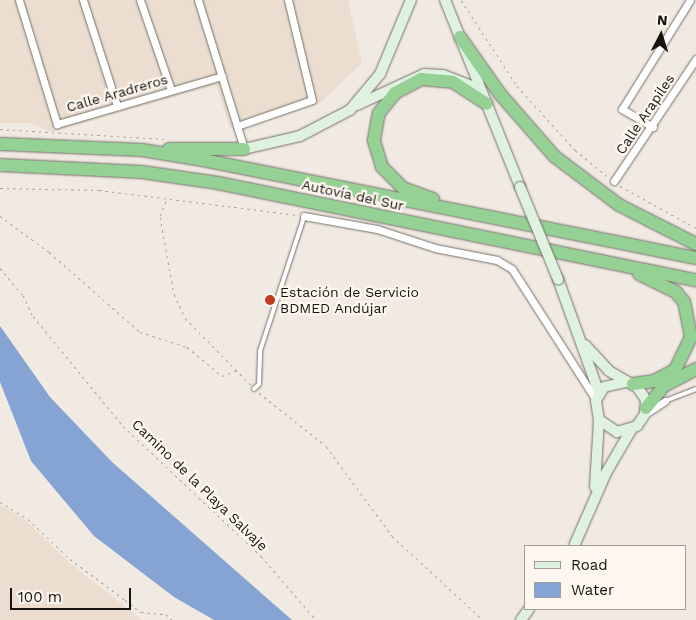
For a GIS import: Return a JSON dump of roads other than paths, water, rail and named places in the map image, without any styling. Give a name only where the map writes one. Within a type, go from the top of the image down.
[{"type":"highway","points":[[460,37],[500,94],[554,156],[619,205],[696,244]]},
{"type":"highway","points":[[487,104],[464,87],[438,79],[407,85],[385,104],[377,120],[374,140],[382,167],[403,188],[417,194],[610,240]]},
{"type":"highway","name":"Autovía del Sur","points":[[0,144],[142,150],[696,258]]},
{"type":"highway","points":[[142,150],[244,148]]},
{"type":"highway","name":"Autovía del Sur","points":[[0,165],[142,172],[218,183],[696,280]]},
{"type":"highway","points":[[623,266],[676,292],[690,312],[692,325],[689,349],[675,370],[654,382],[629,383]]},
{"type":"highway","points":[[647,406],[664,386],[696,369]]},
{"type":"street","name":"Calle Aradreros","points":[[19,0],[57,124],[222,76]]},
{"type":"street","points":[[83,0],[117,106]]},
{"type":"street","points":[[140,0],[171,90]]},
{"type":"street","points":[[198,0],[244,148],[300,136],[350,110],[375,93],[424,74],[442,74],[480,89]]},
{"type":"street","points":[[237,126],[312,100],[288,0]]},
{"type":"street","points":[[350,110],[380,74],[411,0]]},
{"type":"street","points":[[445,0],[584,345],[598,396],[599,420],[593,501]]},
{"type":"street","points":[[653,128],[622,109],[690,0]]},
{"type":"street","name":"Calle Arapiles","points":[[614,181],[653,128],[696,59]]},
{"type":"street","points":[[304,216],[377,229],[435,248],[496,260],[512,269],[598,396]]},
{"type":"street","points":[[584,345],[629,383],[647,406]]},
{"type":"street","points":[[598,396],[611,383],[629,383]]},
{"type":"street","points":[[647,406],[666,402]]},
{"type":"street","points":[[574,545],[593,501],[631,430],[647,406],[666,402]]},
{"type":"street","points":[[599,420],[610,430],[631,430]]},
{"type":"lane","points":[[254,389],[259,384],[260,351],[304,216]]},
{"type":"lane","points":[[666,402],[696,389]]},
{"type":"water","points":[[0,326],[50,397],[112,462],[292,620],[214,620],[174,597],[94,536],[31,461],[0,382]]},
{"type":"place","name":"Estación de Servicio BDMED Andújar","points":[[270,300]]}]
